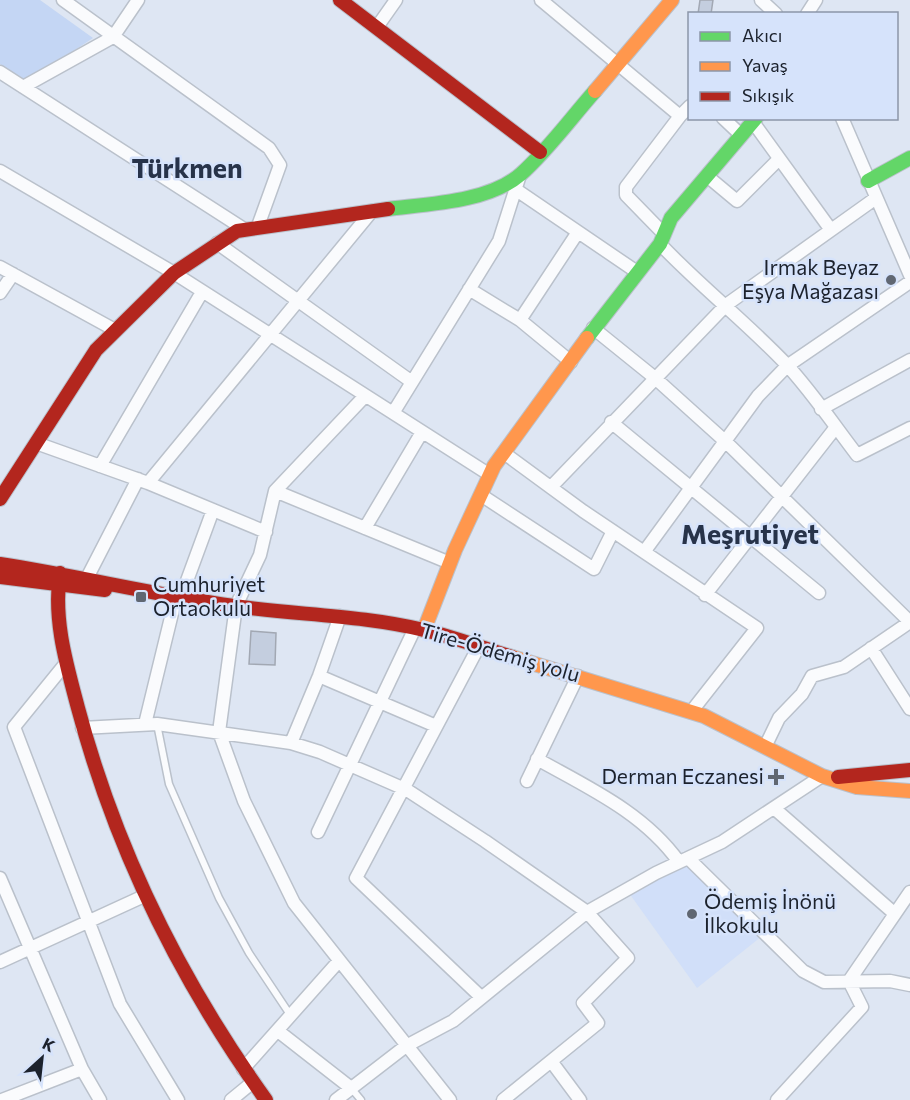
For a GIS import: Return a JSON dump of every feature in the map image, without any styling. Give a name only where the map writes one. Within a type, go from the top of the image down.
[{"type":"street","points":[[63,0],[268,148],[280,165],[251,228]]},
{"type":"street","points":[[23,87],[113,37],[138,0]]},
{"type":"street","points":[[340,0],[540,152]]},
{"type":"street","points":[[377,27],[396,0]]},
{"type":"street","points":[[541,0],[680,116]]},
{"type":"street","points":[[0,499],[5,481],[36,443],[96,350],[174,273],[217,243],[251,228],[457,200],[489,191],[520,175],[619,64],[672,0]]},
{"type":"street","points":[[761,0],[774,12]]},
{"type":"street","points":[[0,72],[251,228]]},
{"type":"street","points":[[688,108],[626,187],[626,195],[691,277],[726,305],[787,366],[857,455],[910,428]]},
{"type":"street","points":[[725,120],[741,135]]},
{"type":"street","points":[[318,832],[380,702],[420,629],[490,475],[593,328],[662,239],[671,218],[755,120],[779,159],[831,230]]},
{"type":"street","points":[[843,120],[910,275]]},
{"type":"street","points":[[868,181],[910,158]]},
{"type":"street","points":[[707,176],[736,201],[779,159]]},
{"type":"street","points":[[0,171],[174,273],[490,475]]},
{"type":"street","points":[[393,413],[498,241],[520,175]]},
{"type":"street","points":[[516,189],[637,272]]},
{"type":"street","points":[[551,487],[611,422],[726,305],[876,198]]},
{"type":"street","points":[[178,1100],[120,1004],[14,727],[64,656],[67,607],[78,580],[143,481],[270,335],[372,211]]},
{"type":"street","points":[[520,320],[578,232]]},
{"type":"street","points":[[217,243],[412,382]]},
{"type":"street","points":[[0,267],[115,330]]},
{"type":"street","points":[[0,293],[13,274]]},
{"type":"street","points":[[644,552],[758,396],[787,366],[910,282]]},
{"type":"street","points":[[469,289],[520,320],[571,362]]},
{"type":"street","points":[[100,466],[202,291]]},
{"type":"street","points":[[593,328],[654,378],[784,495],[910,622],[844,667],[812,676],[802,694],[779,718],[765,747]]},
{"type":"street","points":[[821,409],[910,360]]},
{"type":"street","points":[[365,396],[275,491],[260,555],[236,606],[219,732],[244,801],[294,903],[338,962],[450,1100]]},
{"type":"street","points":[[611,422],[819,593]]},
{"type":"street","points":[[705,595],[836,427]]},
{"type":"street","points":[[365,528],[422,432]]},
{"type":"street","points":[[36,443],[143,481],[266,532]]},
{"type":"street","points":[[504,453],[705,595],[757,628],[691,712]]},
{"type":"street","points":[[275,491],[450,563]]},
{"type":"street","points":[[480,495],[594,569],[613,531]]},
{"type":"street","points":[[151,724],[179,597],[213,510]]},
{"type":"street","points":[[0,564],[59,579]]},
{"type":"street","points":[[0,577],[59,579]]},
{"type":"street","points":[[59,579],[64,656],[82,728],[124,852],[162,934],[243,1069],[266,1100]]},
{"type":"street","name":"Tire-Ödemiş yolu","points":[[59,579],[78,580],[236,606],[340,616],[420,629],[578,675],[691,712],[822,776],[856,787],[910,791]]},
{"type":"street","points":[[291,743],[319,676],[340,616]]},
{"type":"street","points":[[478,646],[356,878],[481,997]]},
{"type":"street","points":[[871,648],[910,709]]},
{"type":"street","points":[[526,782],[578,675]]},
{"type":"street","points":[[319,676],[436,726]]},
{"type":"street","points":[[82,728],[151,724],[291,743],[403,788],[587,912],[628,958],[583,1003],[598,1023],[503,1100]]},
{"type":"street","points":[[537,759],[629,812],[803,971],[824,982],[890,981],[910,985]]},
{"type":"street","points":[[336,1100],[406,1047],[453,1021],[587,912],[683,860],[722,842],[822,776],[842,778],[910,770]]},
{"type":"street","points":[[775,809],[895,914]]},
{"type":"street","points":[[0,878],[82,1069],[100,1100]]},
{"type":"street","points":[[849,981],[910,892]]},
{"type":"street","points":[[0,962],[144,896]]},
{"type":"street","points":[[243,1069],[292,1017],[338,962]]},
{"type":"street","points":[[777,1100],[862,1006],[849,981]]},
{"type":"street","points":[[279,1031],[351,1089]]},
{"type":"street","points":[[551,1061],[579,1100]]},
{"type":"street","points":[[2,1100],[82,1069]]},
{"type":"street","points":[[231,1100],[253,1082]]},
{"type":"lane","points":[[151,724],[172,791],[219,898],[249,953],[292,1017]]},
{"type":"lane","points":[[351,1089],[361,1100]]},
{"type":"shaded area","points":[[0,0],[40,0],[93,38],[30,80],[20,79],[0,64]]},
{"type":"shaded area","name":"Ödemiş İnönü İlkokulu","points":[[686,863],[762,936],[697,988],[629,893]]},
{"type":"building","points":[[700,0],[713,0],[711,12],[698,12]]},
{"type":"building","points":[[251,631],[276,633],[275,665],[249,664]]},
{"type":"traffic: fast","points":[[388,209],[458,200],[492,191],[508,183],[541,155],[595,91]]},
{"type":"traffic: fast","points":[[587,338],[660,244],[671,218],[754,120]]},
{"type":"traffic: fast","points":[[868,181],[910,158]]},
{"type":"traffic: slow","points":[[595,91],[672,0]]},
{"type":"traffic: slow","points":[[424,630],[455,550],[494,466],[587,338]]},
{"type":"traffic: slow","points":[[512,657],[704,716],[822,776],[857,787],[910,791]]},
{"type":"traffic: jam","points":[[340,0],[540,152]]},
{"type":"traffic: jam","points":[[0,499],[96,350],[174,273],[237,231],[388,209]]},
{"type":"traffic: jam","points":[[0,564],[204,602],[401,625],[446,636],[512,657]]},
{"type":"traffic: jam","points":[[60,573],[58,607],[65,658],[93,761],[111,813],[154,913],[179,961],[235,1055],[266,1100]]},
{"type":"traffic: jam","points":[[0,577],[105,590]]},
{"type":"traffic: jam","points":[[838,777],[910,770]]},
{"type":"place","name":"Irmak Beyaz Eşya Mağazası","points":[[891,280]]},
{"type":"place","name":"Cumhuriyet Ortaokulu","points":[[141,597]]},
{"type":"place","name":"Derman Eczanesi","points":[[776,777]]},
{"type":"place","name":"Ödemiş İnönü İlkokulu","points":[[692,914]]},
{"type":"district","name":"Türkmen","points":[[187,169]]},
{"type":"district","name":"Meşrutiyet","points":[[750,535]]}]
